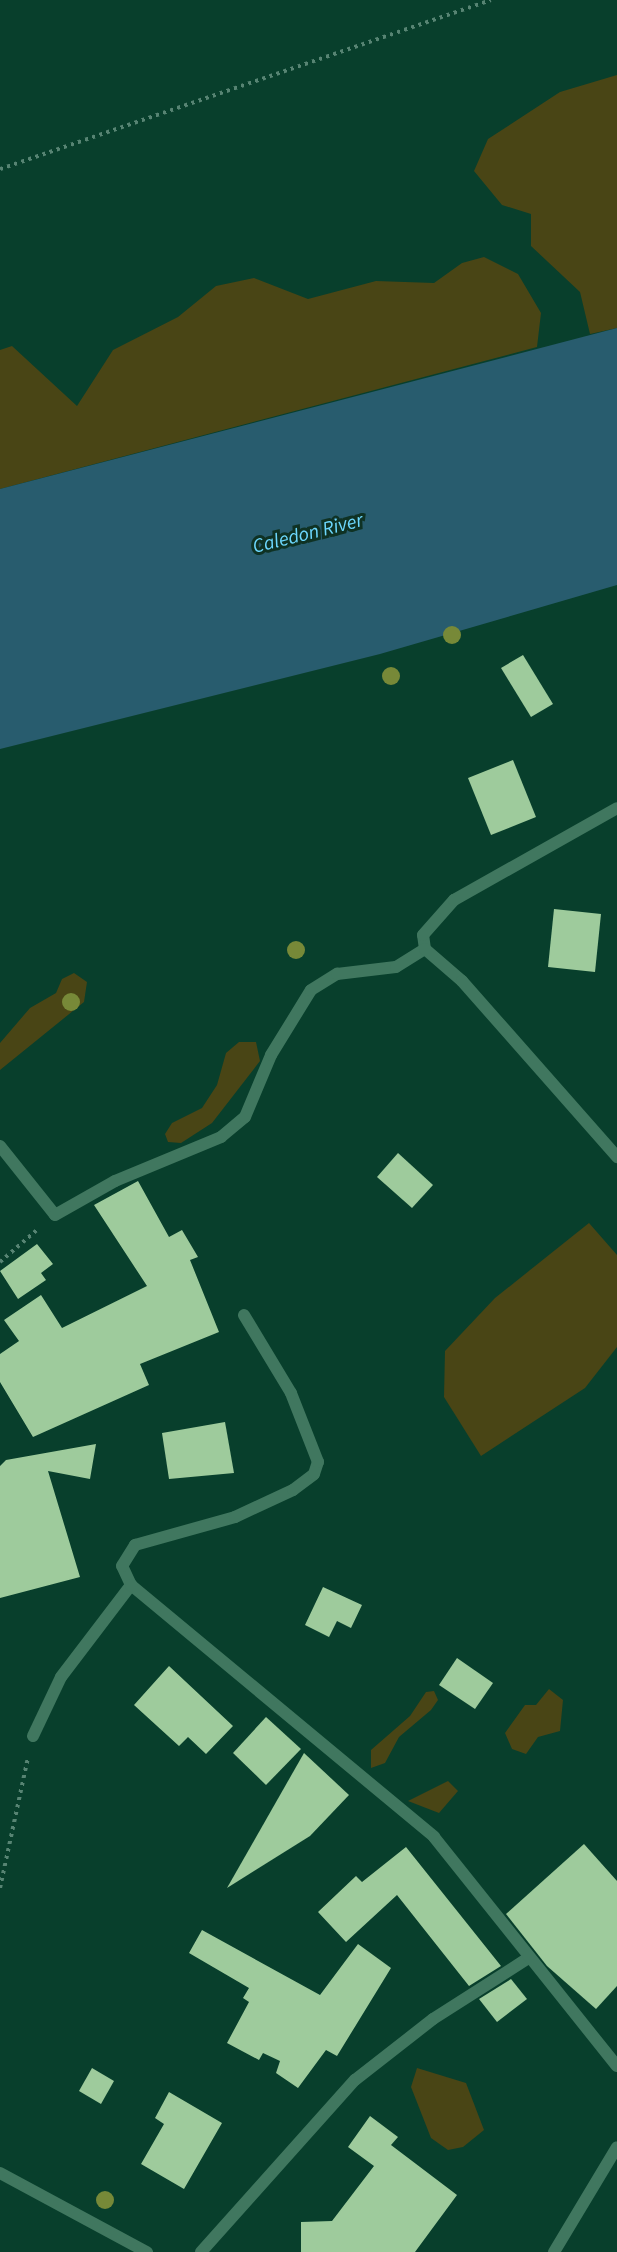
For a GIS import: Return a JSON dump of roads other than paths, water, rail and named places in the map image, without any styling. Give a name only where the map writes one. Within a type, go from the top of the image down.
[{"type":"street","points":[[617,808],[454,900],[423,935],[425,949],[462,981],[617,1157]]},
{"type":"street","points":[[0,1146],[55,1215],[115,1181],[221,1137],[245,1117],[271,1055],[311,990],[337,974],[396,967],[425,949]]},
{"type":"street","points":[[244,1315],[291,1393],[318,1462],[314,1474],[294,1491],[235,1517],[135,1545],[122,1566],[131,1585],[434,1838],[527,1959],[617,2066]]},
{"type":"street","points":[[33,1736],[61,1677],[131,1585]]},
{"type":"street","points":[[201,2252],[354,2080],[433,2019],[527,1959]]},
{"type":"street","points":[[554,2252],[617,2146]]},
{"type":"street","points":[[0,2173],[147,2252]]},
{"type":"water","name":"Caledon River","points":[[617,328],[617,585],[380,654],[0,749],[0,489]]}]
